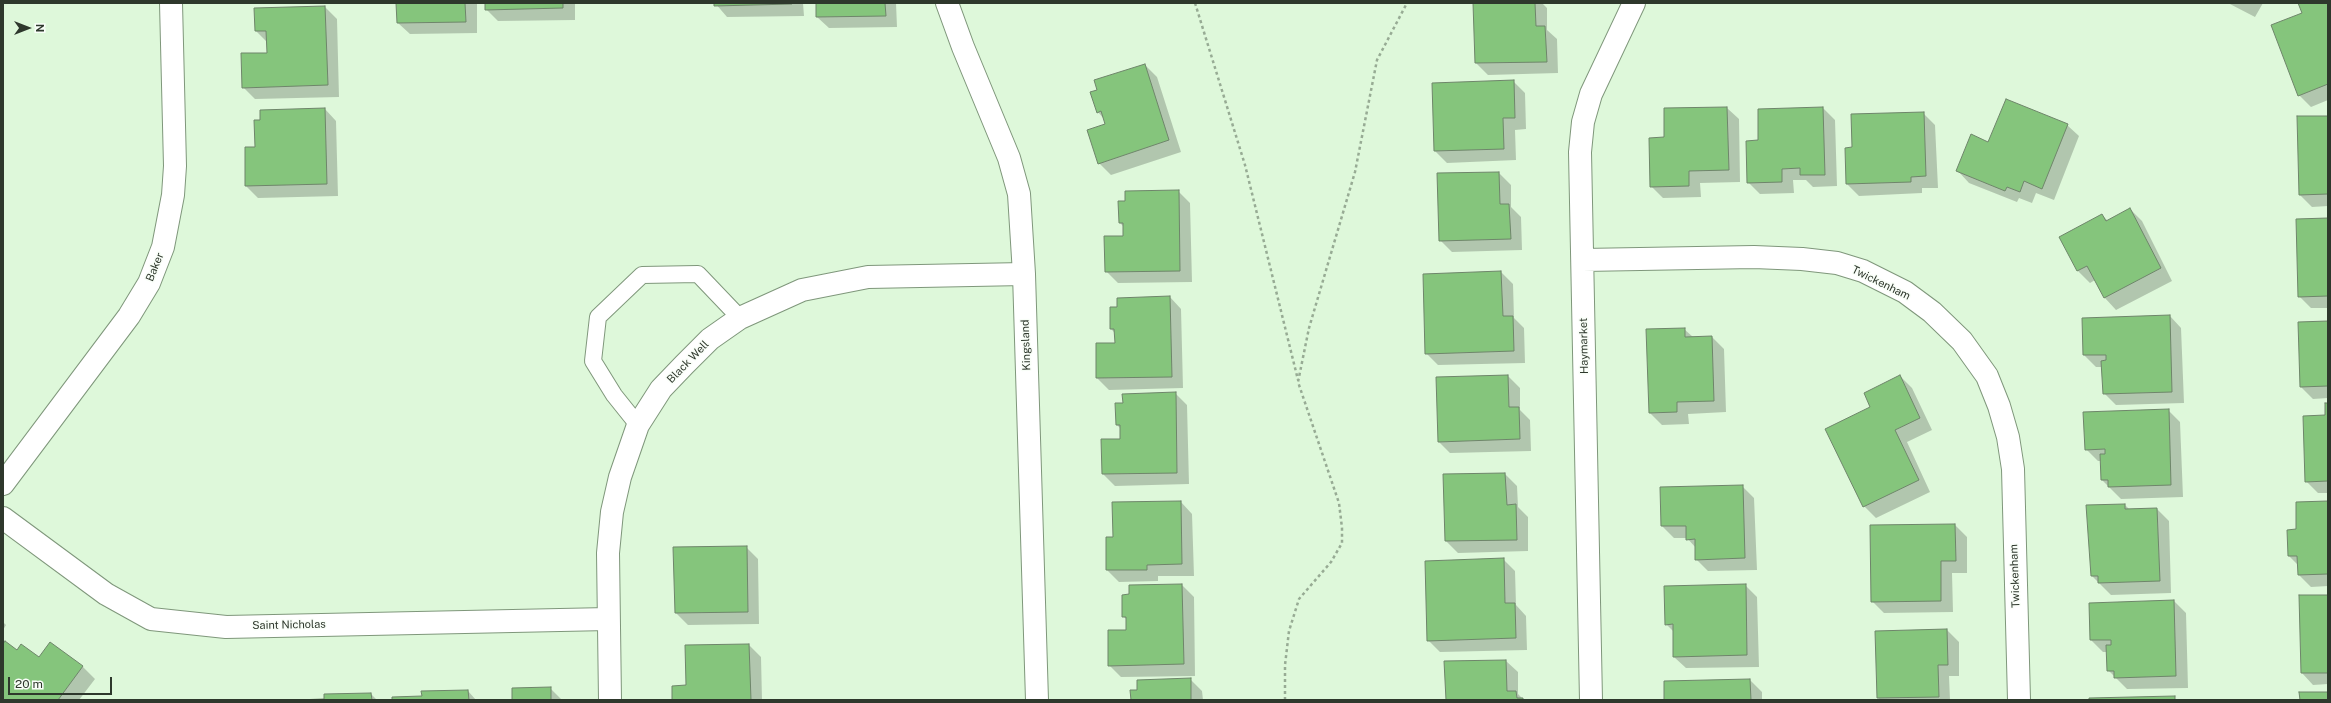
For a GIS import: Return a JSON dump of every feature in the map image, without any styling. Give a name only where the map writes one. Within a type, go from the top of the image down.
[{"type":"street","name":"Baker","points":[[3,484],[129,316],[149,283],[163,247],[173,195],[175,166],[170,3]]},
{"type":"street","name":"Kingsland","points":[[947,3],[963,47],[1009,158],[1019,194],[1024,274],[1037,700]]},
{"type":"street","name":"Haymarket","points":[[1591,700],[1580,152],[1583,122],[1591,94],[1634,3]]},
{"type":"street","name":"Twickenham","points":[[1583,260],[1754,257],[1802,259],[1837,263],[1863,271],[1905,292],[1932,312],[1962,341],[1987,376],[1999,406],[2008,437],[2013,469],[2019,700]]},
{"type":"street","name":"Black Well","points":[[610,700],[608,553],[612,512],[620,477],[638,425],[661,389],[684,365],[710,339],[740,318],[802,290],[830,283],[868,278],[1024,274]]},
{"type":"street","name":"Saint Nicholas","points":[[3,518],[106,594],[151,619],[226,627],[608,619]]},
{"type":"lane","points":[[638,425],[614,395],[593,361],[598,317],[642,275],[698,274],[740,318]]},
{"type":"path","points":[[1195,3],[1245,165],[1298,382],[1339,503],[1342,543],[1331,562],[1299,599],[1289,631],[1285,665],[1285,700]]},
{"type":"path","points":[[1298,382],[1309,328],[1355,172],[1377,60],[1407,3]]},
{"type":"building","points":[[396,3],[465,3],[466,22],[397,23]]},
{"type":"building","points":[[485,3],[563,3],[563,8],[485,10]]},
{"type":"building","points":[[714,3],[792,3],[792,4],[714,6]]},
{"type":"building","points":[[816,3],[885,3],[886,16],[816,17]]},
{"type":"building","points":[[1473,3],[1535,3],[1536,26],[1545,26],[1547,62],[1475,63]]},
{"type":"building","points":[[2298,3],[2328,3],[2328,84],[2298,96],[2271,25],[2302,13]]},
{"type":"building","points":[[325,6],[328,85],[242,88],[241,53],[267,53],[266,31],[255,31],[254,8]]},
{"type":"building","points":[[1145,64],[1169,140],[1098,164],[1087,130],[1105,124],[1101,111],[1097,113],[1090,92],[1097,90],[1094,80]]},
{"type":"building","points":[[1514,80],[1515,118],[1503,118],[1504,149],[1434,151],[1432,83]]},
{"type":"building","points":[[2006,99],[2068,124],[2042,189],[2024,181],[2020,192],[2007,187],[2005,191],[1956,171],[1971,134],[1988,142]]},
{"type":"building","points":[[1727,107],[1729,170],[1689,171],[1689,186],[1650,187],[1649,138],[1664,137],[1664,108]]},
{"type":"building","points":[[1823,107],[1825,175],[1800,175],[1800,168],[1782,169],[1782,182],[1747,183],[1746,141],[1758,140],[1758,109]]},
{"type":"building","points":[[325,108],[327,184],[245,186],[245,147],[255,147],[254,120],[260,120],[260,110]]},
{"type":"building","points":[[1924,112],[1926,176],[1911,177],[1911,182],[1846,184],[1845,148],[1852,147],[1851,114]]},
{"type":"building","points":[[2297,116],[2328,116],[2328,194],[2299,195]]},
{"type":"building","points":[[1499,172],[1500,204],[1509,204],[1511,239],[1439,241],[1437,173]]},
{"type":"building","points":[[1179,190],[1180,271],[1105,272],[1104,236],[1123,236],[1123,223],[1119,223],[1118,201],[1125,201],[1125,191]]},
{"type":"building","points":[[2130,208],[2161,268],[2104,298],[2087,266],[2077,271],[2059,237],[2102,214],[2106,221]]},
{"type":"building","points":[[2328,218],[2328,296],[2298,297],[2296,219]]},
{"type":"building","points":[[1501,271],[1503,316],[1513,316],[1514,351],[1425,354],[1423,274]]},
{"type":"building","points":[[1170,296],[1172,377],[1096,378],[1096,343],[1115,343],[1114,329],[1110,329],[1110,307],[1117,307],[1117,298]]},
{"type":"building","points":[[2170,315],[2172,392],[2103,394],[2101,361],[2106,360],[2106,355],[2083,355],[2082,318]]},
{"type":"building","points":[[2328,321],[2328,386],[2300,387],[2298,322]]},
{"type":"building","points":[[1685,328],[1685,337],[1712,336],[1714,401],[1677,402],[1677,412],[1649,413],[1646,329]]},
{"type":"building","points":[[1508,375],[1509,407],[1519,407],[1520,439],[1438,442],[1436,377]]},
{"type":"building","points":[[1900,375],[1920,418],[1895,430],[1919,480],[1863,507],[1825,429],[1870,407],[1864,393]]},
{"type":"building","points":[[1176,392],[1177,473],[1102,474],[1101,439],[1120,439],[1120,425],[1116,425],[1115,403],[1123,403],[1122,394]]},
{"type":"building","points":[[2325,403],[2328,403],[2328,481],[2305,482],[2303,416],[2325,415]]},
{"type":"building","points":[[2169,409],[2171,485],[2108,487],[2108,480],[2101,480],[2100,454],[2105,454],[2105,449],[2085,450],[2083,412]]},
{"type":"building","points":[[1505,473],[1507,505],[1516,504],[1517,540],[1445,541],[1443,474]]},
{"type":"building","points":[[1743,485],[1745,558],[1695,560],[1695,539],[1686,540],[1686,526],[1661,526],[1660,487]]},
{"type":"building","points":[[1181,501],[1182,564],[1147,565],[1147,570],[1106,570],[1106,537],[1113,537],[1112,502]]},
{"type":"building","points":[[2328,501],[2328,574],[2298,575],[2297,556],[2288,556],[2287,530],[2296,529],[2296,502]]},
{"type":"building","points":[[2125,504],[2125,509],[2157,508],[2160,581],[2098,583],[2098,576],[2091,576],[2086,505]]},
{"type":"building","points":[[1955,524],[1956,561],[1941,561],[1941,601],[1871,602],[1870,525]]},
{"type":"building","points":[[747,546],[748,612],[675,613],[673,547]]},
{"type":"building","points":[[1504,558],[1505,603],[1515,603],[1516,638],[1427,641],[1425,561]]},
{"type":"building","points":[[1182,584],[1184,664],[1108,666],[1108,630],[1126,630],[1126,617],[1122,617],[1122,595],[1129,594],[1129,585]]},
{"type":"building","points":[[1746,584],[1747,655],[1673,657],[1673,624],[1665,625],[1664,586]]},
{"type":"building","points":[[2299,595],[2328,595],[2328,673],[2301,673]]},
{"type":"building","points":[[2174,600],[2176,676],[2114,678],[2114,671],[2107,671],[2106,645],[2111,645],[2111,640],[2090,640],[2089,603]]},
{"type":"building","points":[[1947,629],[1948,665],[1938,665],[1939,697],[1877,698],[1875,631]]},
{"type":"building","points":[[5,641],[17,650],[21,644],[39,657],[50,642],[83,666],[58,700],[3,700],[3,644]]},
{"type":"building","points":[[749,644],[751,700],[672,700],[672,686],[686,685],[685,645]]},
{"type":"building","points":[[1506,660],[1507,691],[1516,691],[1517,698],[1523,698],[1523,700],[1446,700],[1444,661]]},
{"type":"building","points":[[1191,678],[1191,700],[1131,700],[1130,690],[1137,690],[1137,680]]},
{"type":"building","points":[[1750,679],[1751,700],[1664,700],[1664,681]]},
{"type":"building","points":[[551,687],[551,700],[512,700],[512,688]]},
{"type":"building","points":[[468,690],[469,700],[392,700],[392,697],[422,696],[421,691]]},
{"type":"building","points":[[2299,692],[2328,692],[2328,700],[2300,700]]},
{"type":"building","points":[[371,693],[372,700],[295,700],[324,699],[324,694]]},
{"type":"building","points":[[2175,696],[2175,700],[2089,700],[2089,698]]}]
